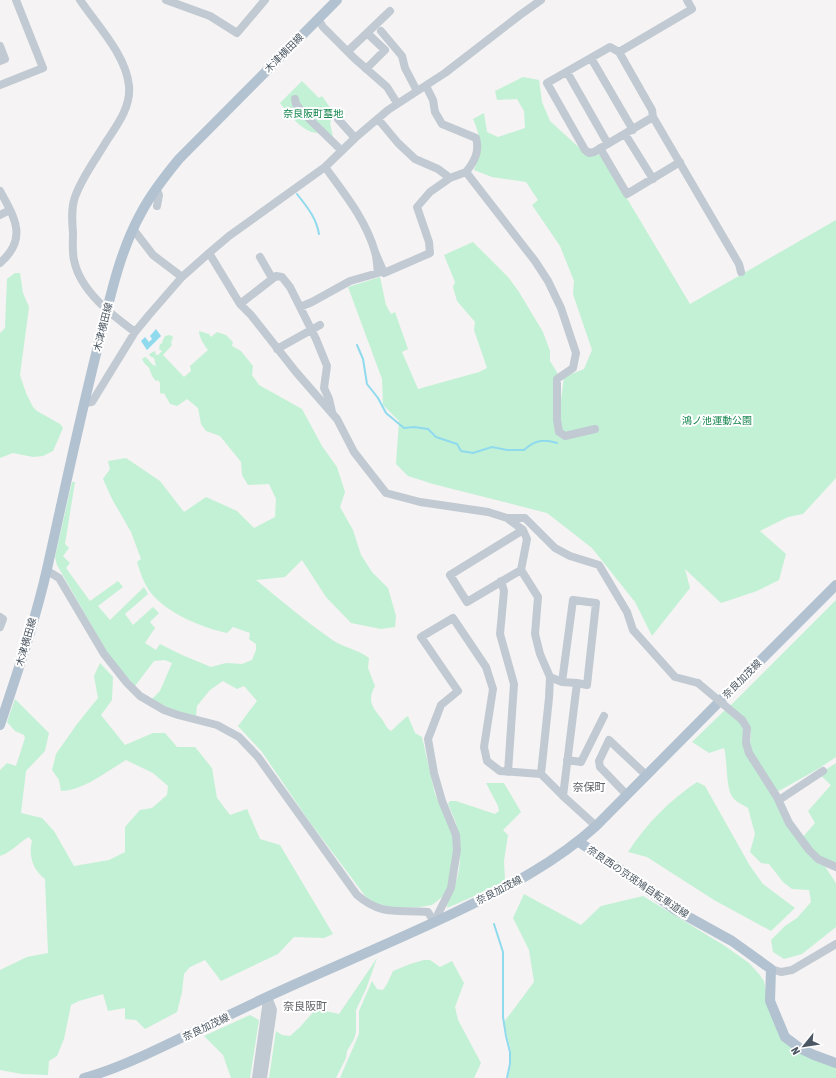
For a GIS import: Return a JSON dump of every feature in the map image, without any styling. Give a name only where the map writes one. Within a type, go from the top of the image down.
[{"type":"main road","name":"木津横田線","points":[[0,725],[26,646],[46,570],[116,272],[133,229],[156,188],[179,159],[337,0]]},
{"type":"main road","name":"奈良加茂線","points":[[84,1078],[103,1073],[127,1063],[434,922],[514,884],[539,869],[579,842],[596,826],[836,585]]},
{"type":"main road","name":"奈良西の京斑鳩自転車道線","points":[[579,842],[624,872],[674,909],[732,941],[771,969]]},
{"type":"main road","points":[[771,969],[770,1001],[785,1037],[801,1049],[836,1063]]},
{"type":"street","points":[[0,85],[44,68],[16,0]]},
{"type":"street","points":[[80,0],[106,36],[122,62],[129,85],[129,93],[124,112],[81,184],[75,198],[72,212],[73,253],[77,269],[84,283],[107,311],[136,332]]},
{"type":"street","points":[[166,0],[210,16],[237,33],[265,0]]},
{"type":"street","points":[[84,403],[92,402],[136,332],[182,277],[209,253],[229,236],[325,167],[355,138],[398,103],[426,86],[541,0]]},
{"type":"street","points":[[619,52],[692,9],[687,0]]},
{"type":"street","points":[[348,51],[390,11]]},
{"type":"street","points":[[318,19],[323,27],[366,69],[387,87],[398,103]]},
{"type":"street","points":[[381,31],[402,56],[405,68],[418,90]]},
{"type":"street","points":[[366,69],[385,50],[367,33]]},
{"type":"street","points":[[0,46],[5,59],[0,61]]},
{"type":"street","points":[[653,117],[594,152],[589,153],[585,150],[547,84],[610,47],[619,52],[652,110],[653,117],[738,264],[741,272]]},
{"type":"street","points":[[591,58],[652,179]]},
{"type":"street","points":[[567,72],[608,144]]},
{"type":"street","points":[[325,167],[354,208],[366,230],[384,273],[430,253],[429,242],[417,207],[430,192],[450,178],[466,172],[474,161],[478,150],[476,138],[442,124],[435,112],[433,100],[426,86]]},
{"type":"street","points":[[295,99],[296,104],[302,112],[342,151]]},
{"type":"street","points":[[338,119],[355,138]]},
{"type":"street","points":[[378,119],[398,143],[415,159],[438,170],[450,178]]},
{"type":"street","points":[[600,148],[627,194],[680,162]]},
{"type":"street","points":[[466,172],[535,261],[548,281],[561,308],[576,353],[574,368],[557,379],[557,420],[559,432],[566,436],[595,429]]},
{"type":"street","points":[[156,188],[159,195],[157,206]]},
{"type":"street","points":[[0,191],[10,210],[17,229],[16,241],[7,258],[0,263]]},
{"type":"street","points":[[0,215],[10,210]]},
{"type":"street","points":[[133,229],[153,255],[182,277]]},
{"type":"street","points":[[300,307],[350,281],[378,273],[375,252]]},
{"type":"street","points":[[209,253],[240,304],[251,315],[277,349],[332,413],[354,452],[386,493],[420,502],[488,512],[507,518],[525,518],[555,548],[570,556],[599,565],[627,612],[632,630],[675,677],[698,683],[742,720],[747,728],[746,743],[749,753],[779,800],[789,823],[818,859],[836,867]]},
{"type":"street","points":[[260,257],[272,278]]},
{"type":"street","points":[[240,304],[272,278],[276,276],[282,277],[290,287],[312,330],[327,366],[324,388],[329,399],[332,413]]},
{"type":"street","points":[[277,349],[320,325]]},
{"type":"street","points":[[507,518],[523,530],[527,539],[520,570],[538,597],[535,634],[540,654],[550,677],[541,774]]},
{"type":"street","points":[[520,570],[467,602],[450,574],[523,530]]},
{"type":"street","points":[[46,570],[59,578],[104,654],[127,683],[140,696],[164,710],[194,720],[217,725],[239,737],[258,757],[357,895],[368,904],[381,910],[394,912],[428,912],[434,922]]},
{"type":"street","points":[[501,581],[504,591],[500,634],[514,684],[508,772]]},
{"type":"street","points":[[550,677],[562,682],[587,685],[596,603],[573,600],[562,682]]},
{"type":"street","points":[[0,617],[3,619],[0,627]]},
{"type":"street","points":[[434,922],[451,888],[458,850],[456,835],[442,801],[434,773],[428,739],[441,706],[458,691],[421,637],[453,618],[486,668],[493,689],[484,747],[488,761],[500,772],[541,774],[596,826]]},
{"type":"street","points":[[563,796],[576,683]]},
{"type":"street","points":[[567,760],[581,762],[604,716]]},
{"type":"street","points":[[627,795],[600,767],[599,761],[609,740],[646,775]]},
{"type":"street","points":[[779,800],[823,771]]},
{"type":"street","points":[[771,969],[781,972],[792,970],[836,944]]},
{"type":"street","points":[[256,1078],[268,997]]},
{"type":"street","points":[[263,1078],[273,1010],[268,997]]},
{"type":"green space","name":"鴻ノ池運動公園","points":[[523,77],[539,80],[542,102],[550,121],[584,152],[601,155],[690,304],[836,220],[836,478],[803,514],[788,517],[760,531],[786,554],[779,580],[757,591],[721,603],[685,569],[690,588],[652,636],[635,602],[592,548],[547,513],[433,484],[408,476],[396,464],[399,421],[383,405],[382,379],[348,287],[380,277],[386,305],[391,314],[395,312],[408,349],[402,352],[418,389],[479,372],[487,368],[474,330],[475,322],[457,301],[453,287],[455,282],[444,255],[473,242],[508,277],[519,292],[543,332],[550,351],[550,361],[558,374],[556,434],[562,439],[559,415],[564,377],[584,369],[592,350],[573,294],[574,281],[560,246],[532,205],[538,200],[526,182],[492,177],[474,170],[480,150],[480,144],[473,119],[484,113],[487,132],[498,137],[525,128],[524,111],[517,99],[497,100],[495,91]]},
{"type":"green space","name":"奈良阪町墓地","points":[[302,81],[319,98],[322,96],[334,113],[330,123],[333,137],[311,132],[301,126],[280,103]]},
{"type":"green space","points":[[15,273],[20,273],[23,293],[29,307],[20,375],[26,393],[33,407],[37,411],[60,424],[63,428],[53,451],[43,456],[33,457],[13,453],[0,458],[0,333],[5,328],[7,279]]},
{"type":"green space","points":[[199,331],[209,334],[211,337],[217,332],[226,335],[233,342],[232,346],[241,351],[253,366],[252,375],[259,385],[302,409],[322,446],[337,467],[345,492],[340,507],[353,530],[361,555],[372,572],[388,588],[396,616],[395,627],[381,629],[351,623],[326,597],[302,560],[285,577],[256,580],[302,618],[331,639],[360,652],[369,658],[368,668],[375,686],[371,699],[375,710],[391,731],[408,716],[415,733],[422,737],[435,794],[451,827],[455,845],[449,888],[442,897],[432,905],[392,908],[376,903],[366,897],[309,821],[262,752],[238,726],[257,701],[244,686],[237,689],[223,681],[210,690],[197,706],[196,717],[177,712],[152,699],[160,691],[172,663],[165,660],[154,661],[135,686],[109,656],[57,565],[55,557],[72,482],[75,482],[65,544],[69,548],[63,556],[70,563],[66,568],[90,601],[118,581],[123,587],[98,606],[110,620],[144,587],[148,594],[125,614],[133,625],[153,607],[159,613],[150,622],[155,628],[145,643],[156,650],[160,644],[211,667],[226,663],[242,664],[252,660],[256,650],[256,644],[249,639],[250,633],[233,627],[227,633],[186,619],[166,607],[151,593],[139,570],[137,562],[141,559],[131,532],[112,499],[103,479],[110,469],[108,461],[126,458],[160,481],[184,512],[206,497],[237,511],[254,528],[275,517],[276,499],[269,484],[248,485],[242,475],[241,462],[220,436],[206,431],[201,424],[198,408],[187,399],[177,406],[170,404],[164,393],[161,394],[160,392],[160,383],[158,380],[156,381],[142,359],[145,357],[156,366],[154,358],[149,354],[155,351],[156,355],[158,355],[162,351],[159,349],[160,344],[163,343],[162,342],[165,336],[170,335],[173,337],[171,343],[172,345],[163,355],[184,377],[191,371],[190,366],[208,350],[203,343]]},
{"type":"green space","points":[[836,600],[836,757],[777,792],[753,754],[750,745],[750,726],[730,706]]},
{"type":"green space","points":[[100,663],[113,677],[112,700],[101,715],[125,745],[153,733],[165,733],[177,747],[195,747],[212,768],[217,798],[230,815],[247,809],[260,839],[280,845],[333,934],[324,938],[294,937],[278,954],[221,981],[205,960],[190,967],[184,974],[182,992],[177,1012],[145,1029],[136,1020],[125,1019],[125,1008],[108,1011],[103,994],[79,1001],[71,1005],[64,1039],[57,1056],[49,1061],[48,1075],[22,1074],[0,1070],[0,970],[27,957],[48,953],[45,879],[37,871],[32,862],[32,841],[29,837],[0,856],[0,770],[7,763],[16,766],[25,738],[24,735],[15,731],[7,722],[15,699],[49,733],[45,751],[26,771],[21,813],[42,818],[54,831],[74,866],[109,860],[125,852],[125,827],[140,810],[152,808],[167,795],[168,786],[153,773],[126,760],[87,784],[70,790],[61,791],[59,780],[52,770],[56,754],[98,698],[94,676]]},
{"type":"green space","points":[[725,710],[743,725],[743,740],[777,800],[836,883],[836,927],[802,954],[784,959],[773,952],[771,940],[785,926],[797,918],[811,902],[809,890],[792,889],[783,882],[769,864],[761,863],[750,852],[755,834],[748,808],[734,799],[731,795],[724,748],[709,753],[692,742]]},
{"type":"green space","points":[[836,763],[836,865],[818,856],[802,838],[815,823],[808,811],[831,785],[819,774]]},
{"type":"green space","points":[[697,782],[705,786],[750,866],[763,884],[795,908],[771,931],[714,900],[647,857],[628,852],[650,823],[677,797]]},
{"type":"green space","points":[[486,783],[504,783],[521,812],[503,830],[508,835],[504,861],[505,881],[447,908],[459,871],[460,856],[457,827],[448,804],[450,801],[456,801],[495,814],[499,811],[498,806]]},
{"type":"green space","points":[[524,894],[581,925],[601,906],[643,896],[725,946],[749,963],[764,981],[769,1008],[780,1032],[836,1064],[836,1078],[508,1078],[511,1064],[511,1052],[504,1022],[534,982],[529,950],[513,918]]},
{"type":"green space","points":[[377,958],[366,989],[356,1010],[356,1032],[354,1039],[347,1051],[346,1058],[336,1078],[269,1078],[276,1031],[282,1035],[290,1036],[316,1009],[339,1014]]},
{"type":"green space","points":[[424,960],[430,960],[440,967],[452,961],[464,983],[455,1007],[458,1020],[481,1063],[474,1078],[340,1078],[359,1034],[359,1011],[372,981],[377,989],[383,990],[393,971]]},
{"type":"green space","points":[[250,1015],[259,1020],[250,1078],[231,1078],[223,1055],[204,1036]]},
{"type":"water","points":[[156,329],[161,336],[147,350],[141,341],[145,337],[149,342],[152,339],[150,336]]},
{"type":"waterway","points":[[297,194],[313,217],[319,234]]},
{"type":"waterway","points":[[357,345],[363,359],[367,384],[378,398],[386,413],[404,428],[414,427],[428,429],[436,437],[457,444],[461,451],[473,453],[492,447],[507,450],[524,450],[539,441],[557,443]]},
{"type":"waterway","points":[[494,924],[503,952],[503,1017],[510,1052],[510,1064],[507,1078]]},
{"type":"district","name":"奈保町","points":[[589,787]]},
{"type":"district","name":"奈良阪町","points":[[305,1006]]}]
